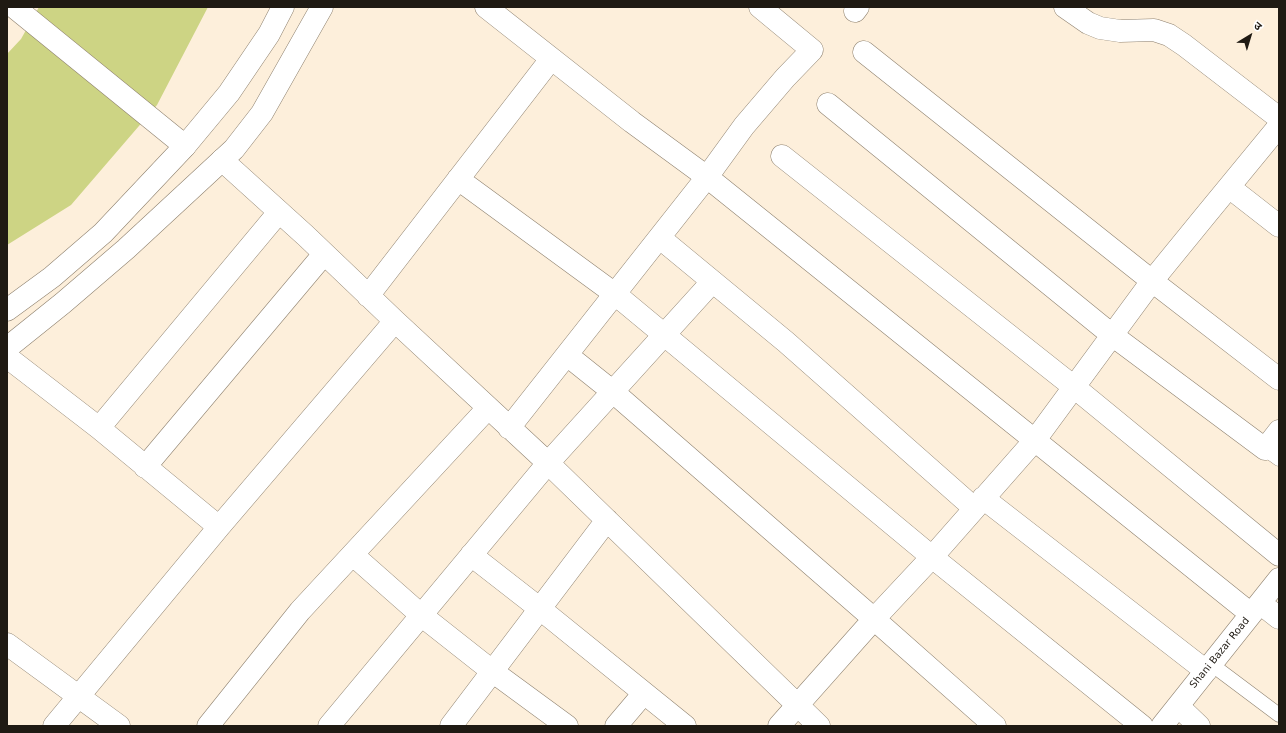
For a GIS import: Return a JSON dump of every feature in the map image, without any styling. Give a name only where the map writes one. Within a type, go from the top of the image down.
[{"type":"street","points":[[7,310],[52,277],[103,233],[184,146],[228,93],[269,34],[283,7]]},
{"type":"street","points":[[7,348],[86,284],[234,149],[262,113],[322,7]]},
{"type":"street","points":[[486,7],[632,122],[707,177],[1035,440],[1256,608],[1279,618]]},
{"type":"street","points":[[509,428],[660,238],[744,126],[785,78],[812,50],[760,7]]},
{"type":"street","points":[[1065,7],[1088,23],[1100,28],[1120,30],[1154,30],[1169,35],[1279,118]]},
{"type":"street","points":[[20,12],[184,146]]},
{"type":"street","points":[[864,52],[1152,281],[1279,379]]},
{"type":"street","points":[[368,296],[552,59]]},
{"type":"street","points":[[828,104],[1112,335],[1272,454],[1279,431]]},
{"type":"street","points":[[780,726],[1035,440],[1152,281],[1229,187],[1276,137]]},
{"type":"street","points":[[782,156],[1074,387],[1279,555]]},
{"type":"street","points":[[222,160],[280,212],[395,322],[548,463],[819,726]]},
{"type":"street","points":[[458,179],[615,294],[932,557],[1142,726]]},
{"type":"street","points":[[1229,187],[1279,226]]},
{"type":"street","points":[[98,428],[280,212]]},
{"type":"street","points":[[660,238],[979,503],[1209,667]]},
{"type":"street","points":[[145,467],[324,254]]},
{"type":"street","points":[[329,726],[548,463],[712,282]]},
{"type":"street","points":[[54,726],[219,527],[395,322]]},
{"type":"street","points":[[567,355],[612,391],[995,726]]},
{"type":"street","points":[[7,357],[98,428],[219,527]]},
{"type":"street","points":[[208,726],[300,611],[488,408]]},
{"type":"street","points":[[451,726],[607,520]]},
{"type":"street","points":[[353,555],[492,671],[567,726]]},
{"type":"street","points":[[471,555],[685,726]]},
{"type":"street","name":"Shani Bazar Road","points":[[1162,726],[1279,579]]},
{"type":"street","points":[[7,644],[120,726]]},
{"type":"street","points":[[616,726],[644,693]]},
{"type":"street","points":[[1178,706],[1199,726]]},
{"type":"lane","points":[[1209,667],[1279,715]]},
{"type":"shaded area","points":[[39,7],[208,7],[157,105],[71,205],[7,245],[7,54],[21,39]]}]
